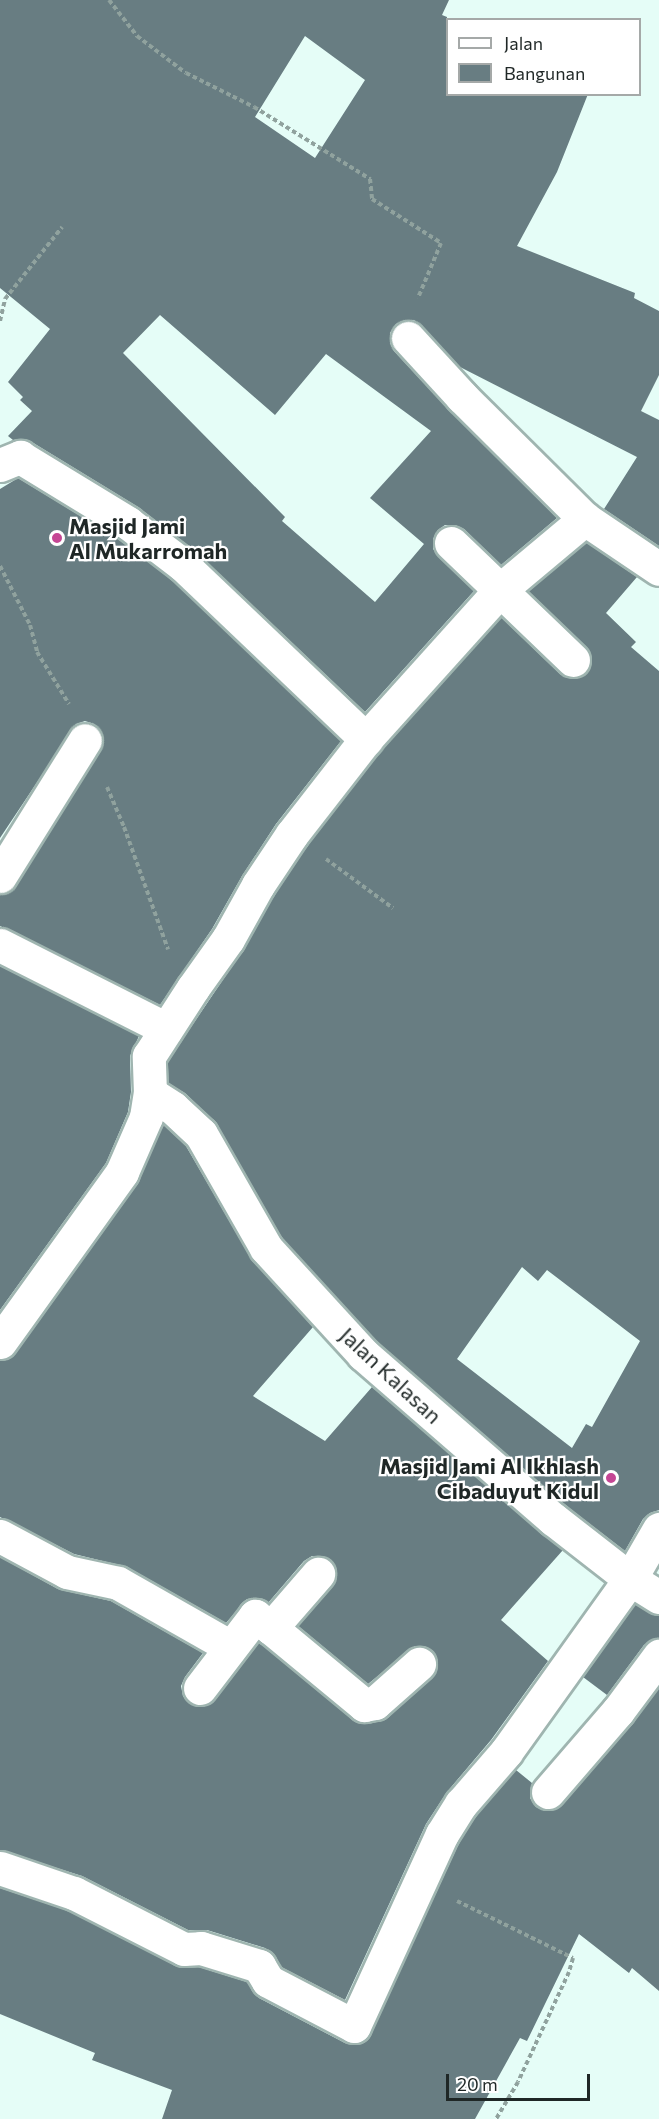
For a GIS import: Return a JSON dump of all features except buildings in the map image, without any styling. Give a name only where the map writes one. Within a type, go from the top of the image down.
[{"type":"street","points":[[408,338],[462,397],[585,519],[659,569]]},
{"type":"street","points":[[0,465],[20,457],[128,523],[183,565],[366,739]]},
{"type":"street","points":[[0,1342],[122,1172],[146,1117],[162,1101],[149,1056],[228,939],[258,885],[292,834],[366,739],[500,590],[585,519]]},
{"type":"street","points":[[451,543],[573,660]]},
{"type":"street","points":[[0,876],[85,740]]},
{"type":"street","points":[[0,945],[166,1029]]},
{"type":"street","name":"Jalan Kalasan","points":[[162,1101],[201,1134],[266,1248],[363,1354],[553,1519],[630,1579],[659,1597]]},
{"type":"street","points":[[0,1868],[74,1893],[184,1949],[201,1948],[259,1966],[268,1982],[354,2026],[442,1834],[461,1804],[506,1752],[630,1579],[659,1529]]},
{"type":"street","points":[[3,1546],[67,1572],[118,1583],[229,1646]]},
{"type":"street","points":[[271,1628],[318,1574]]},
{"type":"street","points":[[200,1688],[229,1646],[255,1616],[364,1705],[375,1703],[419,1664]]},
{"type":"street","points":[[548,1792],[618,1711],[659,1656]]},
{"type":"path","points":[[109,0],[137,36],[178,67],[254,107],[370,178],[372,199],[441,243],[416,303],[408,338]]},
{"type":"path","points":[[0,321],[5,299],[62,227]]},
{"type":"path","points":[[0,566],[30,625],[37,652],[67,699],[124,827],[169,952]]},
{"type":"path","points":[[292,834],[393,909]]},
{"type":"path","points":[[419,1883],[573,1959],[518,2082],[496,2119]]},
{"type":"place","name":"Masjid Jami Al Mukarromah","points":[[57,538]]},
{"type":"place","name":"Masjid Jami Al Ikhlash Cibaduyut Kidul","points":[[611,1478]]}]
